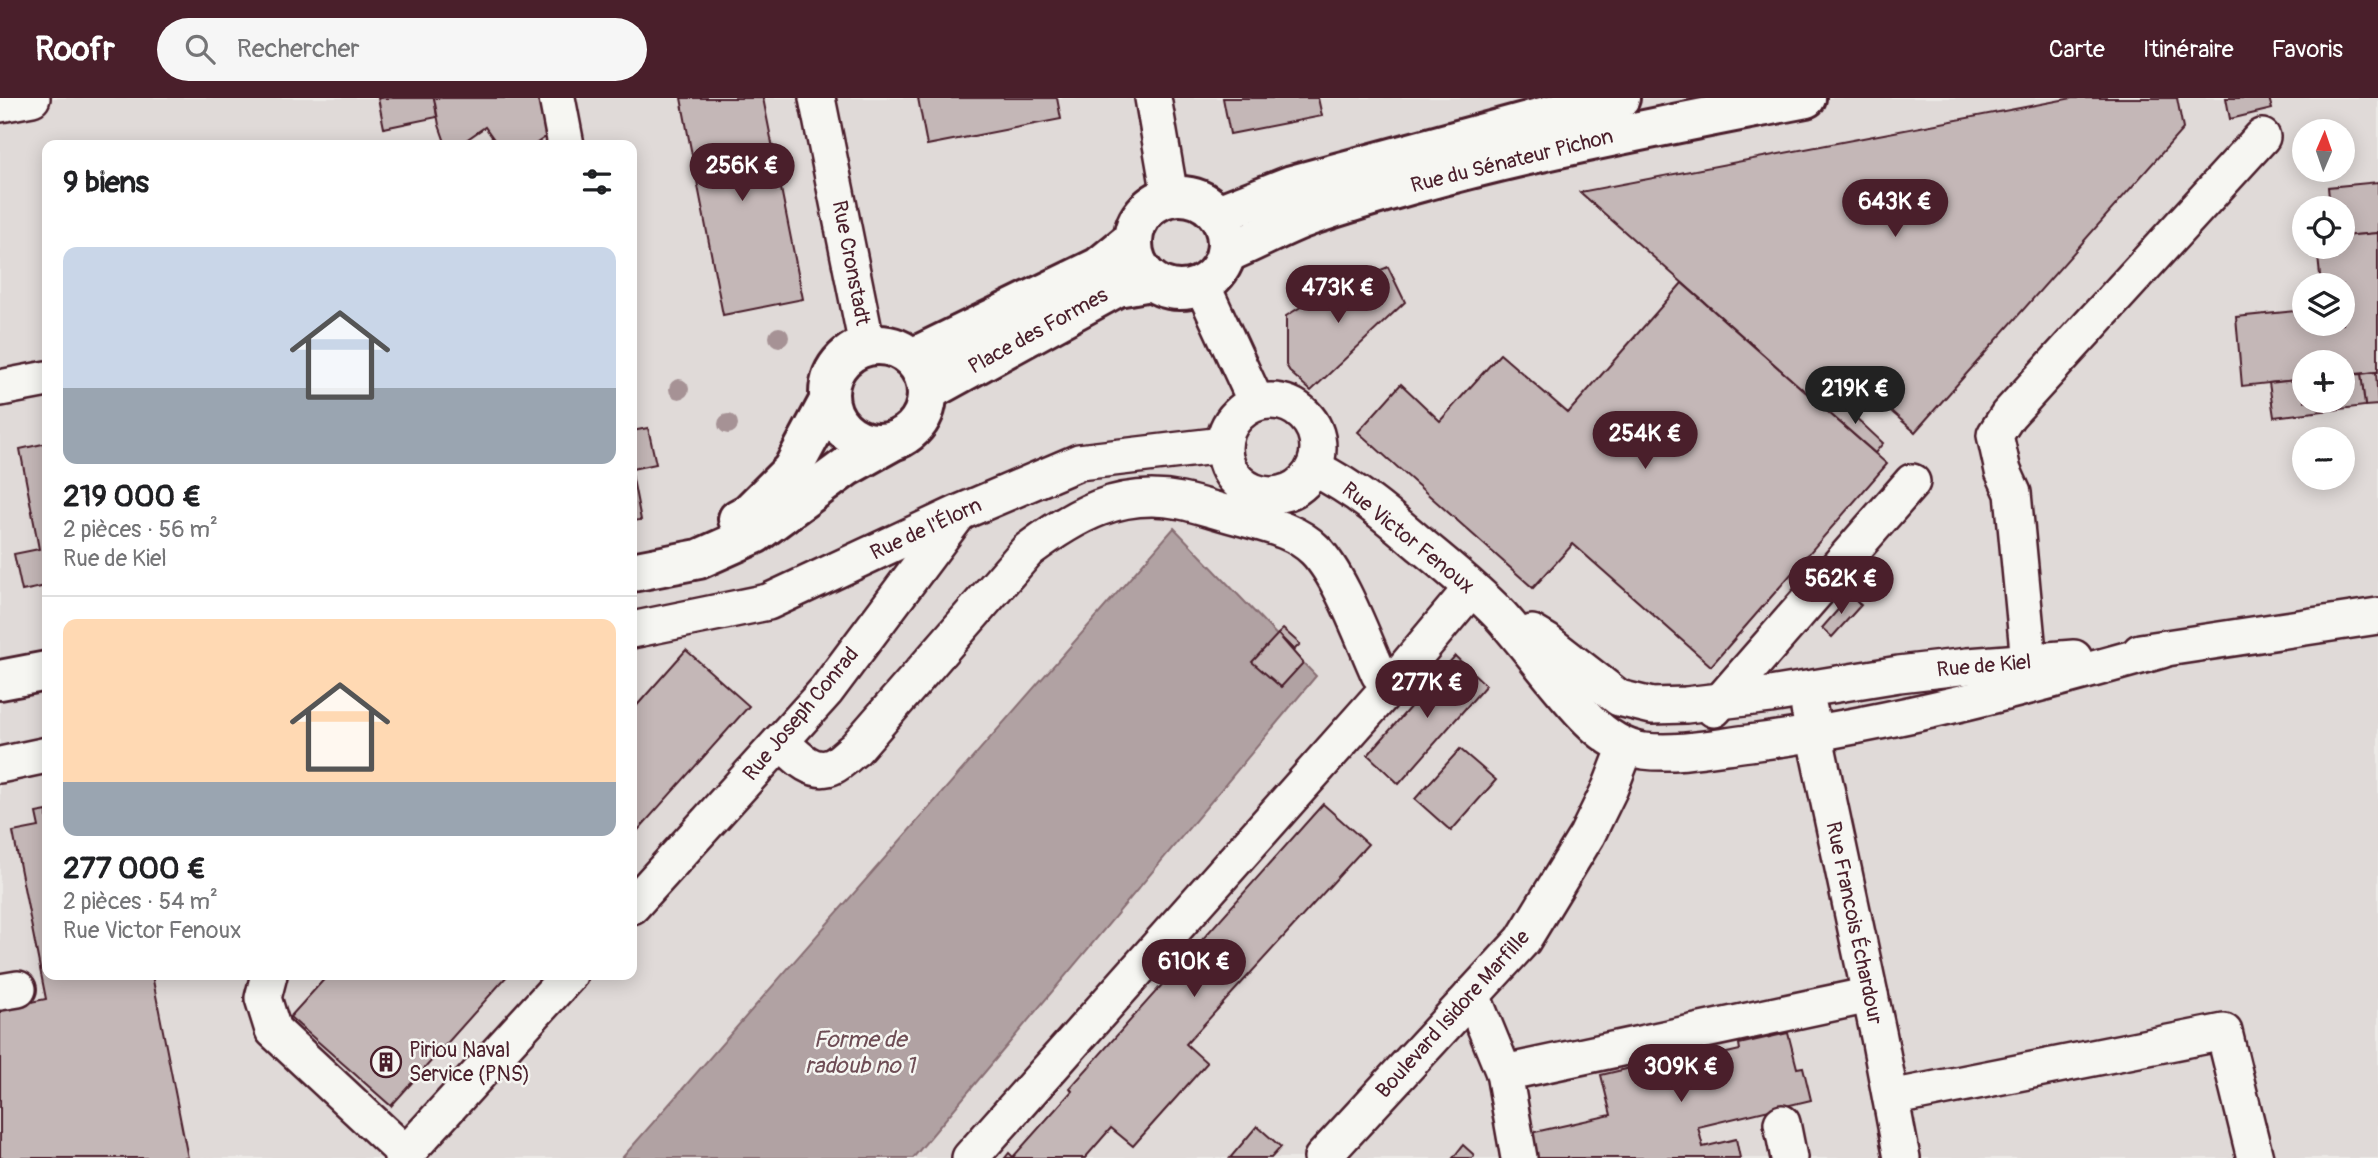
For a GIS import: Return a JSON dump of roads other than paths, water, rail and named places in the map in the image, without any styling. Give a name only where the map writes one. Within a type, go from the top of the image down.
[{"type":"main road","name":"Rue du Sénateur Pichon","points":[[1218,214],[1292,185],[1620,98]]},
{"type":"main road","name":"Rue du Sénateur Pichon","points":[[1226,253],[1306,217],[1466,169],[1560,147],[1806,98]]},
{"type":"main road","points":[[1170,196],[1188,196],[1205,202],[1218,214],[1227,232],[1226,253],[1214,276],[1202,285],[1185,290],[1167,289],[1151,281],[1141,270],[1134,256],[1132,240],[1143,212],[1156,202],[1170,196]]},
{"type":"main road","name":"Place des Formes","points":[[920,374],[1099,267],[1132,240]]},
{"type":"main road","name":"Place des Formes","points":[[920,374],[1116,287],[1151,281]]},
{"type":"main road","points":[[637,553],[693,541],[749,513],[792,470],[828,401],[830,382],[837,366],[850,353],[867,346],[883,345],[899,349],[920,374],[926,408],[918,424],[905,436],[846,467],[755,534],[699,559],[637,571]]},
{"type":"main road","points":[[828,401],[833,416],[843,430],[856,439],[872,444],[889,443]]},
{"type":"main road","points":[[0,680],[42,672]]},
{"type":"main road","points":[[0,698],[42,689]]},
{"type":"street","points":[[0,104],[33,98]]},
{"type":"street","points":[[557,98],[565,140]]},
{"type":"street","name":"Rue Cronstadt","points":[[817,98],[867,346]]},
{"type":"street","points":[[1153,98],[1170,196]]},
{"type":"street","points":[[2029,662],[2013,493],[2003,471],[1995,435],[2008,415],[2262,137]]},
{"type":"street","points":[[1202,285],[1256,402]]},
{"type":"street","points":[[0,388],[42,380]]},
{"type":"street","points":[[1283,401],[1297,407],[1309,419],[1318,440],[1318,457],[1314,468],[1305,481],[1292,491],[1273,495],[1257,493],[1233,477],[1226,462],[1223,445],[1233,418],[1245,407],[1256,402],[1283,401]]},
{"type":"street","name":"Rue de l'Élorn","points":[[637,629],[768,602],[959,513],[1079,462],[1223,445]]},
{"type":"street","name":"Rue Victor Fenoux","points":[[1314,468],[1360,494],[1456,574],[1499,614],[1590,720],[1626,747],[1644,751],[1677,751],[1819,732]]},
{"type":"street","points":[[1677,751],[1912,482]]},
{"type":"street","points":[[781,741],[796,756],[816,769],[832,767],[855,749],[1028,550],[1061,526],[1100,506],[1137,498],[1180,501],[1276,528],[1303,539],[1317,552],[1333,575],[1379,674],[1390,686]]},
{"type":"street","name":"Rue Joseph Conrad","points":[[637,900],[827,691],[959,513]]},
{"type":"street","points":[[970,1158],[1390,686],[1471,589]]},
{"type":"street","name":"Rue Victor Fenoux","points":[[1499,614],[1547,642],[1619,698],[1652,706],[1686,705],[1805,689]]},
{"type":"street","name":"Rue de Kiel","points":[[1805,689],[1899,674],[2162,650],[2378,615]]},
{"type":"street","name":"Rue de Kiel","points":[[1819,732],[2065,678],[2162,650]]},
{"type":"street","name":"Rue Francois Échardour","points":[[1805,689],[1819,732],[1902,1158]]},
{"type":"street","name":"Boulevard Isidore Marfille","points":[[1322,1158],[1523,940],[1587,835],[1626,747]]},
{"type":"street","points":[[0,765],[42,756]]},
{"type":"street","points":[[268,980],[263,998],[273,1030],[404,1156],[564,980]]},
{"type":"street","points":[[1472,995],[1504,1073],[1519,1158]]},
{"type":"street","points":[[1504,1073],[1870,995]]},
{"type":"street","points":[[1891,1097],[2224,1032],[2255,1158]]},
{"type":"street","points":[[1782,1123],[1789,1158]]},
{"type":"water","name":"Forme de radoub nº 1","points":[[1174,528],[1316,676],[913,1158],[622,1158]]},
{"type":"place","name":"Piriou Naval Service (PNS)","points":[[386,1062]]}]
